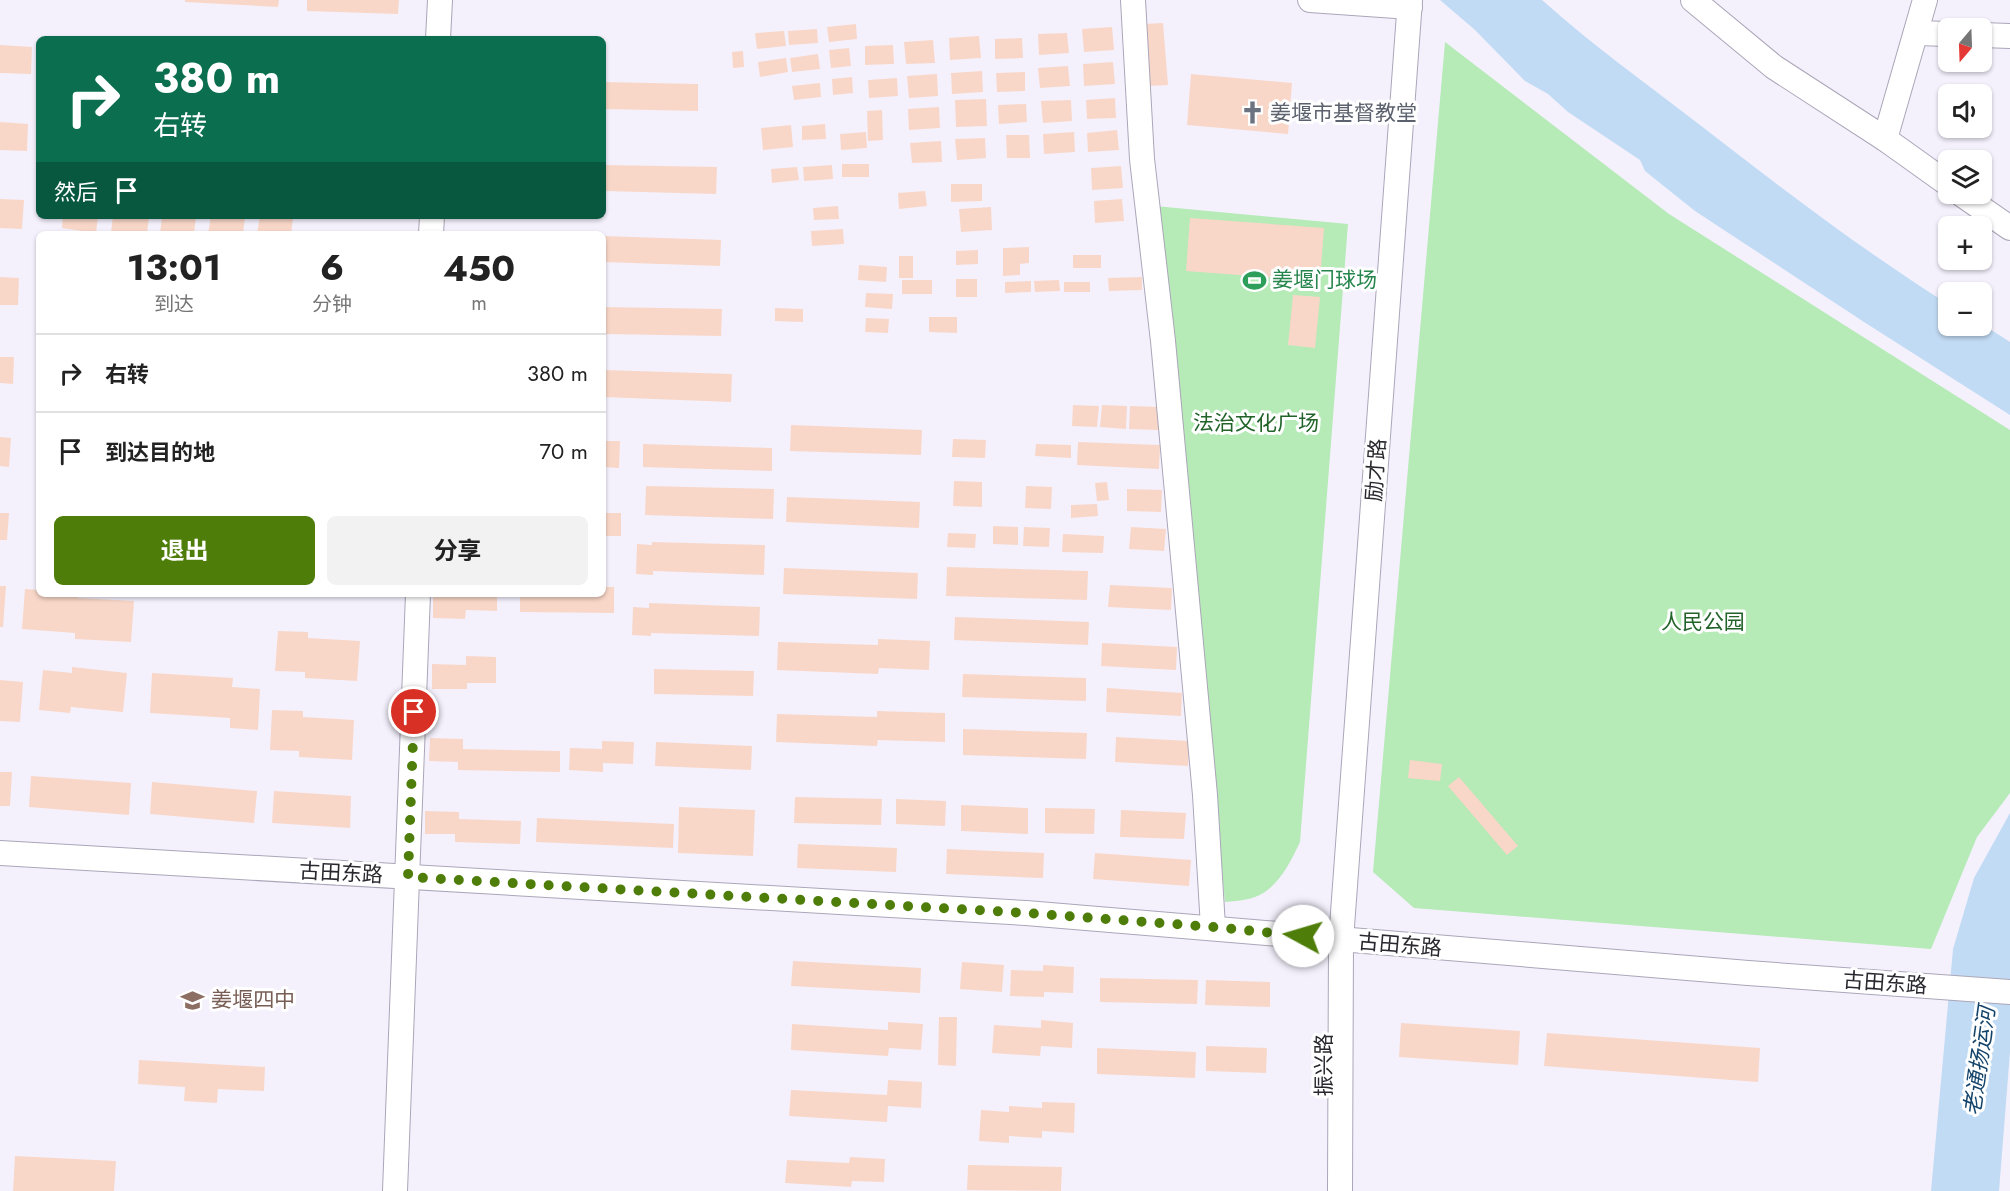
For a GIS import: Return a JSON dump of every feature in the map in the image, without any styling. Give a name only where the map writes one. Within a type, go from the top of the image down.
[{"type":"street","points":[[438,36],[440,0]]},
{"type":"street","points":[[1133,0],[1142,159],[1167,387],[1204,795],[1213,927]]},
{"type":"street","points":[[1310,0],[1402,3]]},
{"type":"street","points":[[1693,0],[1774,67],[1885,139],[1938,177]]},
{"type":"street","points":[[1885,139],[1925,0]]},
{"type":"street","name":"励才路","points":[[1333,939],[1402,3]]},
{"type":"street","points":[[1916,33],[1938,34]]},
{"type":"street","points":[[1992,35],[2010,36]]},
{"type":"street","points":[[1975,204],[2010,228]]},
{"type":"street","points":[[395,1191],[418,597]]},
{"type":"street","name":"古田东路","points":[[0,853],[1015,912],[1748,973],[2010,992]]},
{"type":"street","name":"振兴路","points":[[1324,1191],[1333,939]]},
{"type":"street","name":"振兴路","points":[[1333,939],[1340,1191]]},
{"type":"green space","name":"人民公园","points":[[1445,42],[1669,214],[2010,430],[2010,793],[1977,837],[1931,949],[1414,908],[1373,872]]},
{"type":"green space","name":"法治文化广场","points":[[1155,206],[1348,224],[1300,842],[1286,869],[1274,884],[1258,896],[1239,901],[1225,902]]},
{"type":"water","points":[[1440,0],[1542,0],[1600,49],[1791,195],[1938,297],[1938,336],[1992,336],[1992,330],[2010,342],[2010,415],[1695,211],[1645,171],[1640,160],[1568,112],[1548,94],[1525,81],[1475,30]]},
{"type":"water","name":"老通扬运河","points":[[2010,813],[2010,1052],[1999,1191],[1931,1191],[1953,949],[1974,878]]},
{"type":"building","points":[[185,0],[279,0],[278,7],[185,2]]},
{"type":"building","points":[[307,0],[399,0],[398,14],[307,11]]},
{"type":"building","points":[[1163,23],[1168,85],[1148,86],[1143,24]]},
{"type":"building","points":[[856,24],[857,39],[829,42],[827,27]]},
{"type":"building","points":[[1112,27],[1114,50],[1084,52],[1082,29]]},
{"type":"building","points":[[817,29],[818,43],[789,45],[788,31]]},
{"type":"building","points":[[784,31],[786,46],[757,49],[755,33]]},
{"type":"building","points":[[1067,33],[1069,53],[1039,55],[1038,34]]},
{"type":"building","points":[[979,36],[981,58],[950,60],[949,38]]},
{"type":"building","points":[[1022,38],[1023,58],[995,59],[995,39]]},
{"type":"building","points":[[933,40],[935,63],[906,64],[904,42]]},
{"type":"building","points":[[0,45],[32,47],[31,74],[0,73]]},
{"type":"building","points":[[893,45],[894,64],[865,65],[865,46]]},
{"type":"building","points":[[849,48],[851,66],[831,68],[829,50]]},
{"type":"building","points":[[743,51],[744,67],[733,68],[732,52]]},
{"type":"building","points":[[818,54],[820,69],[792,72],[790,58]]},
{"type":"building","points":[[786,58],[788,72],[760,77],[758,62]]},
{"type":"building","points":[[1113,62],[1115,84],[1084,86],[1083,64]]},
{"type":"building","points":[[1068,66],[1070,86],[1040,88],[1038,68]]},
{"type":"building","points":[[982,71],[983,92],[952,94],[951,73]]},
{"type":"building","points":[[1025,72],[1025,91],[997,92],[996,73]]},
{"type":"building","points":[[937,74],[938,96],[909,98],[907,76]]},
{"type":"building","points":[[1191,74],[1292,83],[1288,134],[1187,125]]},
{"type":"building","points":[[852,77],[853,93],[833,95],[832,79]]},
{"type":"building","points":[[897,78],[898,96],[869,98],[868,80]]},
{"type":"building","points":[[606,82],[698,84],[698,111],[606,109]]},
{"type":"building","points":[[820,83],[821,97],[794,100],[792,86]]},
{"type":"building","points":[[1115,98],[1116,118],[1087,119],[1086,100]]},
{"type":"building","points":[[986,99],[987,126],[956,127],[955,100]]},
{"type":"building","points":[[1071,100],[1072,121],[1043,123],[1041,101]]},
{"type":"building","points":[[1026,104],[1027,122],[999,124],[998,105]]},
{"type":"building","points":[[939,107],[940,128],[909,130],[908,109]]},
{"type":"building","points":[[882,110],[883,140],[868,141],[867,111]]},
{"type":"building","points":[[0,122],[28,124],[27,151],[0,150]]},
{"type":"building","points":[[825,124],[826,139],[802,140],[802,126]]},
{"type":"building","points":[[791,125],[793,147],[763,150],[761,128]]},
{"type":"building","points":[[1117,130],[1119,150],[1088,152],[1087,133]]},
{"type":"building","points":[[866,132],[867,148],[841,150],[840,134]]},
{"type":"building","points":[[1074,132],[1075,152],[1044,154],[1043,134]]},
{"type":"building","points":[[1006,135],[1029,135],[1030,158],[1007,158]]},
{"type":"building","points":[[985,138],[986,158],[957,160],[955,139]]},
{"type":"building","points":[[941,141],[942,162],[912,163],[910,143]]},
{"type":"building","points":[[842,164],[869,164],[869,177],[842,177]]},
{"type":"building","points":[[606,165],[717,167],[716,194],[606,191]]},
{"type":"building","points":[[832,165],[833,179],[804,181],[803,167]]},
{"type":"building","points":[[1121,166],[1123,188],[1092,190],[1091,168]]},
{"type":"building","points":[[797,167],[799,180],[772,183],[771,169]]},
{"type":"building","points":[[951,184],[982,184],[982,201],[951,202]]},
{"type":"building","points":[[925,191],[927,206],[899,209],[898,193]]},
{"type":"building","points":[[0,199],[24,200],[22,229],[0,228]]},
{"type":"building","points":[[1122,199],[1124,221],[1095,223],[1094,201]]},
{"type":"building","points":[[838,206],[839,219],[814,220],[813,208]]},
{"type":"building","points":[[991,207],[992,230],[961,232],[959,209]]},
{"type":"building","points":[[1190,218],[1324,228],[1320,281],[1186,271]]},
{"type":"building","points":[[63,219],[98,219],[96,231],[62,228]]},
{"type":"building","points":[[113,219],[149,219],[147,231],[111,231]]},
{"type":"building","points":[[162,219],[196,219],[194,231],[160,231]]},
{"type":"building","points":[[210,219],[245,219],[243,231],[208,231]]},
{"type":"building","points":[[260,219],[293,219],[291,231],[258,231]]},
{"type":"building","points":[[843,229],[844,244],[812,246],[811,231]]},
{"type":"building","points":[[606,236],[721,240],[720,266],[606,262]]},
{"type":"building","points":[[1029,247],[1029,263],[1020,264],[1020,275],[1003,276],[1003,248]]},
{"type":"building","points":[[978,250],[978,264],[956,265],[956,251]]},
{"type":"building","points":[[1073,255],[1101,255],[1101,268],[1073,268]]},
{"type":"building","points":[[899,256],[913,256],[913,278],[899,278]]},
{"type":"building","points":[[859,265],[887,267],[886,282],[858,280]]},
{"type":"building","points":[[0,277],[19,278],[18,305],[0,305]]},
{"type":"building","points":[[1142,277],[1142,290],[1109,291],[1108,278]]},
{"type":"building","points":[[956,279],[977,279],[977,297],[956,297]]},
{"type":"building","points":[[902,280],[932,280],[932,294],[902,294]]},
{"type":"building","points":[[1059,280],[1060,291],[1035,292],[1034,281]]},
{"type":"building","points":[[1031,281],[1031,292],[1005,293],[1005,282]]},
{"type":"building","points":[[1064,282],[1090,282],[1090,292],[1064,292]]},
{"type":"building","points":[[866,293],[893,294],[892,309],[865,307]]},
{"type":"building","points":[[1293,295],[1320,297],[1315,348],[1288,345]]},
{"type":"building","points":[[606,307],[722,309],[721,336],[606,334]]},
{"type":"building","points":[[775,308],[803,309],[803,322],[775,321]]},
{"type":"building","points":[[929,317],[957,317],[957,333],[929,332]]},
{"type":"building","points":[[866,318],[889,319],[888,333],[865,332]]},
{"type":"building","points":[[0,357],[14,357],[13,384],[0,383]]},
{"type":"building","points":[[606,370],[732,374],[731,402],[606,397]]},
{"type":"building","points":[[1073,405],[1099,406],[1097,427],[1072,426]]},
{"type":"building","points":[[1102,405],[1127,406],[1126,429],[1100,427]]},
{"type":"building","points":[[1130,406],[1159,407],[1158,430],[1129,429]]},
{"type":"building","points":[[791,425],[922,430],[921,455],[790,451]]},
{"type":"building","points":[[0,437],[11,438],[9,467],[0,466]]},
{"type":"building","points":[[953,439],[986,440],[985,458],[952,457]]},
{"type":"building","points":[[606,441],[620,441],[619,468],[606,467]]},
{"type":"building","points":[[1078,442],[1160,445],[1159,469],[1077,465]]},
{"type":"building","points":[[643,444],[772,448],[772,471],[643,467]]},
{"type":"building","points":[[1036,444],[1071,445],[1071,458],[1035,456]]},
{"type":"building","points":[[954,481],[982,482],[982,507],[953,506]]},
{"type":"building","points":[[1107,482],[1109,500],[1097,501],[1095,483]]},
{"type":"building","points":[[646,486],[774,489],[773,519],[645,515]]},
{"type":"building","points":[[1026,486],[1052,487],[1051,509],[1025,508]]},
{"type":"building","points":[[1127,489],[1162,490],[1161,512],[1127,511]]},
{"type":"building","points":[[787,497],[920,502],[919,528],[786,522]]},
{"type":"building","points":[[1097,504],[1098,516],[1071,518],[1071,505]]},
{"type":"building","points":[[0,513],[9,513],[7,540],[0,540]]},
{"type":"building","points":[[606,513],[621,513],[621,536],[606,536]]},
{"type":"building","points":[[993,526],[1018,527],[1018,545],[993,544]]},
{"type":"building","points":[[1024,527],[1050,528],[1049,547],[1023,546]]},
{"type":"building","points":[[1131,527],[1166,529],[1164,551],[1129,549]]},
{"type":"building","points":[[948,533],[976,534],[975,548],[947,547]]},
{"type":"building","points":[[1063,534],[1104,536],[1103,553],[1062,552]]},
{"type":"building","points":[[652,542],[765,545],[764,575],[653,571],[653,575],[636,574],[637,544],[652,545]]},
{"type":"building","points":[[947,567],[1088,571],[1087,600],[946,596]]},
{"type":"building","points":[[784,568],[918,573],[917,599],[783,594]]},
{"type":"building","points":[[1110,585],[1172,588],[1171,610],[1108,607]]},
{"type":"building","points":[[0,586],[6,586],[3,627],[0,627]]},
{"type":"building","points":[[606,587],[614,587],[614,613],[520,612],[520,597],[606,597]]},
{"type":"building","points":[[25,589],[36,590],[36,597],[134,601],[131,642],[75,639],[75,633],[22,629]]},
{"type":"building","points":[[433,597],[497,597],[497,611],[466,610],[465,619],[433,618]]},
{"type":"building","points":[[649,603],[760,607],[759,636],[651,633],[651,636],[632,635],[633,607],[649,608]]},
{"type":"building","points":[[955,617],[1089,622],[1088,645],[954,640]]},
{"type":"building","points":[[278,631],[308,632],[308,638],[360,641],[357,681],[305,678],[305,672],[275,671]]},
{"type":"building","points":[[878,639],[930,641],[929,670],[879,668],[878,674],[777,670],[778,642],[878,645]]},
{"type":"building","points":[[1102,643],[1177,647],[1176,670],[1101,666]]},
{"type":"building","points":[[466,656],[496,657],[496,683],[467,683],[467,689],[432,689],[432,664],[466,665]]},
{"type":"building","points":[[72,667],[127,673],[123,712],[71,707],[70,713],[39,710],[43,670],[72,673]]},
{"type":"building","points":[[654,669],[754,671],[753,696],[654,694]]},
{"type":"building","points":[[152,673],[233,678],[232,687],[260,689],[258,730],[230,728],[230,718],[150,713]]},
{"type":"building","points":[[963,674],[1086,678],[1086,701],[962,697]]},
{"type":"building","points":[[0,680],[23,682],[20,722],[0,721]]},
{"type":"building","points":[[1107,688],[1182,693],[1181,716],[1106,712]]},
{"type":"building","points":[[272,710],[303,711],[303,717],[354,720],[352,760],[299,757],[299,751],[270,750]]},
{"type":"building","points":[[877,711],[945,713],[945,742],[878,740],[877,746],[776,742],[777,714],[877,717]]},
{"type":"building","points":[[963,729],[1087,733],[1086,759],[963,755]]},
{"type":"building","points":[[1116,737],[1189,741],[1188,766],[1115,762]]},
{"type":"building","points":[[430,738],[463,739],[463,749],[560,751],[560,772],[458,770],[458,762],[429,761]]},
{"type":"building","points":[[602,741],[634,742],[633,764],[603,763],[603,772],[569,770],[570,748],[602,749]]},
{"type":"building","points":[[656,742],[752,746],[751,770],[655,766]]},
{"type":"building","points":[[1410,760],[1442,764],[1440,781],[1408,778]]},
{"type":"building","points":[[0,772],[12,772],[10,806],[0,806]]},
{"type":"building","points":[[31,776],[131,783],[129,815],[29,807]]},
{"type":"building","points":[[1459,777],[1518,846],[1507,855],[1448,786]]},
{"type":"building","points":[[152,782],[257,791],[254,823],[150,814]]},
{"type":"building","points":[[274,791],[351,796],[350,828],[272,823]]},
{"type":"building","points":[[795,797],[882,799],[881,825],[794,823]]},
{"type":"building","points":[[896,799],[946,801],[945,826],[896,824]]},
{"type":"building","points":[[961,805],[1028,808],[1028,834],[961,831]]},
{"type":"building","points":[[679,807],[755,810],[753,856],[678,853]]},
{"type":"building","points":[[1045,808],[1095,809],[1094,834],[1045,833]]},
{"type":"building","points":[[1121,810],[1186,813],[1184,839],[1120,837]]},
{"type":"building","points":[[425,811],[459,812],[459,819],[521,821],[520,844],[455,842],[455,834],[425,834]]},
{"type":"building","points":[[537,818],[674,824],[673,848],[536,842]]},
{"type":"building","points":[[798,844],[897,848],[896,872],[797,868]]},
{"type":"building","points":[[947,849],[1044,853],[1043,878],[946,874]]},
{"type":"building","points":[[1095,853],[1191,860],[1189,886],[1093,879]]},
{"type":"building","points":[[793,961],[921,968],[920,993],[791,986]]},
{"type":"building","points":[[962,962],[1004,965],[1002,992],[960,989]]},
{"type":"building","points":[[1043,965],[1074,967],[1073,993],[1044,992],[1044,997],[1010,996],[1011,970],[1043,971]]},
{"type":"building","points":[[1100,978],[1198,980],[1197,1004],[1100,1002]]},
{"type":"building","points":[[1206,980],[1270,982],[1270,1007],[1205,1005]]},
{"type":"building","points":[[939,1017],[957,1017],[956,1066],[938,1065]]},
{"type":"building","points":[[1041,1020],[1073,1023],[1072,1048],[1041,1046],[1040,1056],[992,1053],[994,1025],[1041,1028]]},
{"type":"building","points":[[888,1022],[923,1024],[921,1050],[889,1048],[888,1056],[791,1050],[792,1024],[888,1030]]},
{"type":"building","points":[[1401,1023],[1520,1031],[1518,1065],[1399,1057]]},
{"type":"building","points":[[1547,1033],[1760,1048],[1758,1082],[1544,1066]]},
{"type":"building","points":[[1206,1046],[1267,1048],[1266,1073],[1206,1071]]},
{"type":"building","points":[[1097,1048],[1196,1052],[1195,1078],[1097,1074]]},
{"type":"building","points":[[139,1060],[265,1067],[264,1091],[218,1089],[217,1103],[184,1101],[185,1087],[138,1084]]},
{"type":"building","points":[[888,1080],[922,1082],[921,1108],[888,1106],[887,1122],[789,1116],[791,1090],[887,1095]]},
{"type":"building","points":[[1042,1102],[1075,1103],[1074,1133],[1042,1131],[1042,1138],[1009,1136],[1009,1143],[979,1141],[981,1110],[1009,1112],[1009,1106],[1042,1108]]},
{"type":"building","points":[[15,1156],[116,1161],[114,1191],[13,1191]]},
{"type":"building","points":[[850,1157],[885,1159],[884,1182],[852,1181],[851,1187],[785,1183],[787,1160],[849,1163]]},
{"type":"building","points":[[968,1165],[1062,1167],[1061,1191],[967,1190]]},
{"type":"place","name":"姜堰市基督教堂","points":[[1252,113]]},
{"type":"place","name":"姜堰门球场","points":[[1254,280]]},
{"type":"place","name":"姜堰四中","points":[[193,1000]]},
{"type":"route","points":[[414,712],[408,877],[1026,913],[1303,936]]}]
